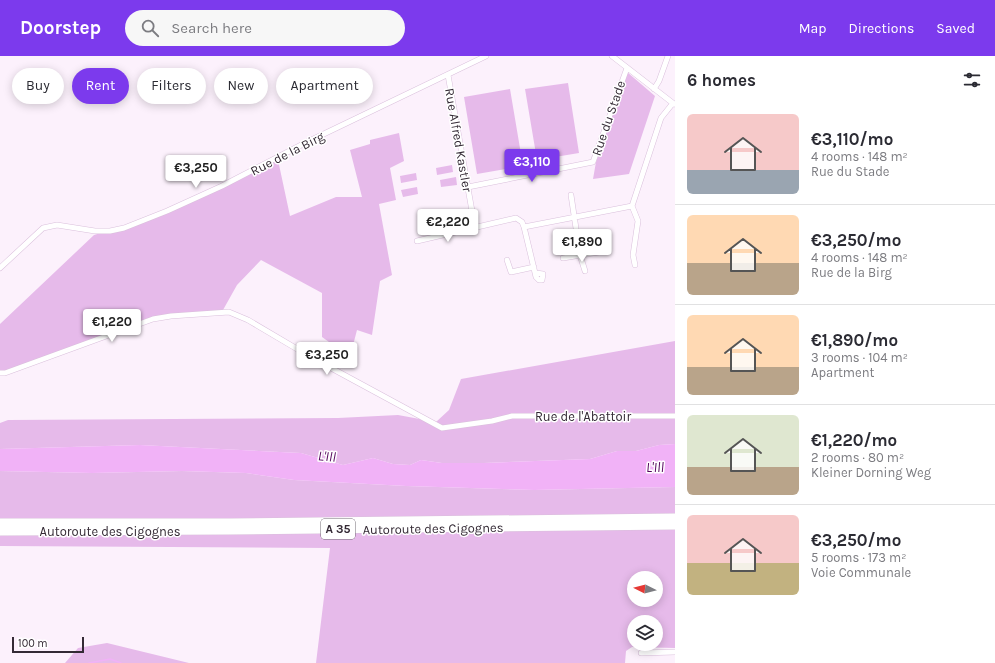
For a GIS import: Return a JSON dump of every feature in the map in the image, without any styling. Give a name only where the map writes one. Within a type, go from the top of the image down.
[{"type":"highway","name":"Autoroute des Cigognes","points":[[0,523],[207,523],[675,518]]},
{"type":"highway","name":"Autoroute des Cigognes","points":[[0,531],[675,525]]},
{"type":"street","name":"Rue de la Birg","points":[[0,268],[43,228],[57,226],[103,231],[124,228],[196,198],[486,56]]},
{"type":"street","points":[[612,56],[620,58],[627,68],[674,104],[662,118],[632,206],[638,221],[633,255],[635,264]]},
{"type":"street","points":[[654,89],[659,81],[668,56]]},
{"type":"street","name":"Rue du Stade","points":[[468,187],[593,162],[627,68]]},
{"type":"street","name":"Rue Alfred Kastler","points":[[448,75],[475,228]]},
{"type":"street","points":[[571,195],[580,255],[586,271]]},
{"type":"street","points":[[524,227],[632,206]]},
{"type":"street","points":[[417,241],[516,218],[522,222],[524,227],[536,273]]},
{"type":"street","points":[[563,258],[599,252]]},
{"type":"street","points":[[507,260],[511,272],[534,267]]},
{"type":"street","name":"Rue de l'Abattoir","points":[[0,373],[6,373],[153,319],[170,316],[229,312],[248,320],[309,356],[442,428],[492,421],[512,416],[675,416]]},
{"type":"street","points":[[641,653],[675,652]]},
{"type":"shaded area","points":[[627,72],[655,96],[629,174],[593,179],[596,162]]},
{"type":"shaded area","points":[[568,83],[579,153],[537,160],[525,89]]},
{"type":"shaded area","points":[[510,89],[523,166],[477,174],[464,97]]},
{"type":"shaded area","points":[[399,133],[404,161],[390,168],[396,200],[379,204],[392,275],[380,281],[372,335],[357,330],[350,357],[322,337],[322,293],[261,260],[237,285],[223,310],[152,321],[4,372],[0,371],[0,324],[94,235],[168,212],[278,160],[290,216],[336,197],[362,197],[350,150],[370,144],[370,140]]},
{"type":"shaded area","points":[[452,165],[453,172],[437,175],[436,168]]},
{"type":"shaded area","points":[[416,173],[417,180],[401,183],[400,176]]},
{"type":"shaded area","points":[[456,177],[457,185],[441,187],[440,180]]},
{"type":"shaded area","points":[[417,187],[418,194],[403,197],[401,190]]},
{"type":"shaded area","points":[[675,341],[675,444],[659,445],[636,451],[617,451],[590,459],[484,463],[442,463],[421,460],[410,465],[393,464],[373,458],[343,465],[301,453],[140,445],[0,449],[0,423],[8,420],[338,418],[398,415],[436,422],[449,410],[461,379]]},
{"type":"shaded area","points":[[0,471],[92,473],[182,471],[246,473],[294,480],[406,486],[534,490],[675,487],[675,648],[663,648],[663,615],[627,615],[627,650],[625,663],[316,663],[330,548],[0,546]]},
{"type":"shaded area","points":[[107,643],[189,663],[65,663],[78,648]]},
{"type":"water","name":"L'Ill","points":[[675,444],[675,487],[534,490],[406,486],[294,480],[246,473],[182,471],[92,473],[0,471],[0,449],[140,445],[301,453],[343,465],[373,458],[393,464],[410,465],[421,460],[442,463],[484,463],[590,459],[617,451],[636,451],[659,445]]},
{"type":"waterway","points":[[89,663],[110,659],[121,663]]}]
